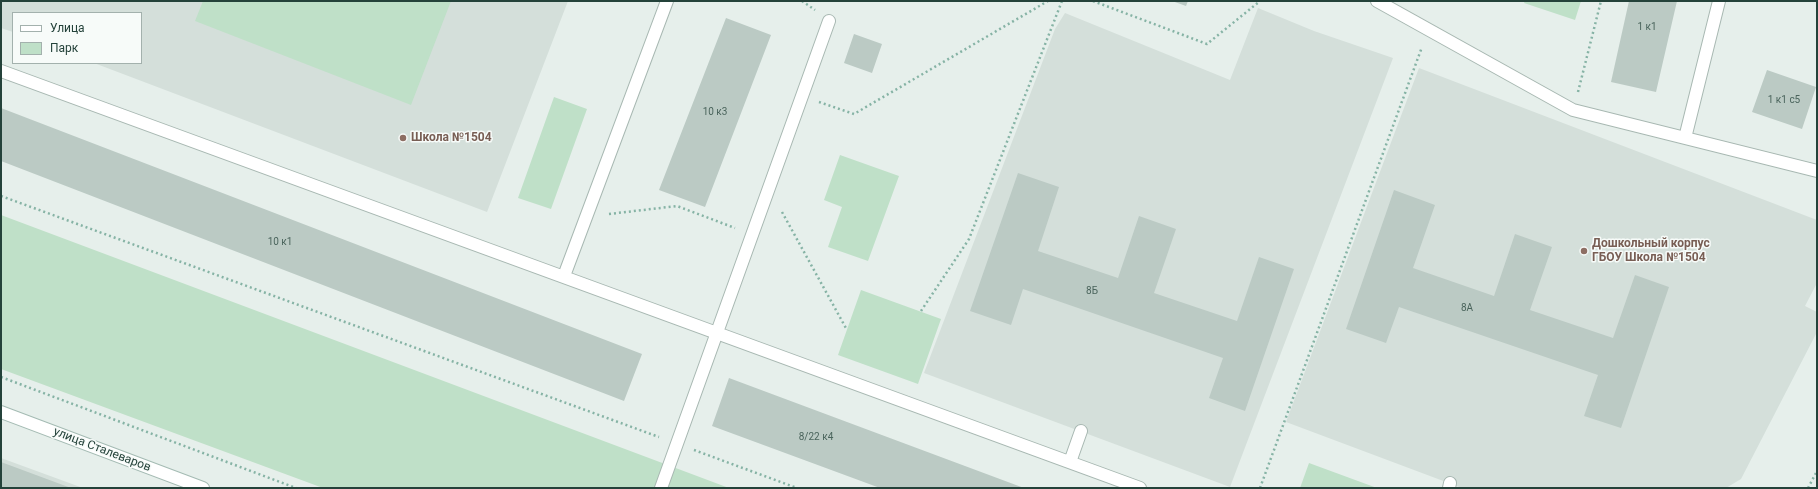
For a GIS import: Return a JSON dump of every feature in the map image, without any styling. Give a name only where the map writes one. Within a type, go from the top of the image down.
[{"type":"main road","points":[[564,276],[667,1]]},
{"type":"main road","points":[[1377,1],[1573,110],[1817,171]]},
{"type":"main road","points":[[1685,138],[1719,1]]},
{"type":"main road","points":[[661,488],[829,21]]},
{"type":"main road","points":[[1,71],[1140,488]]},
{"type":"main road","name":"улица Сталеваров","points":[[1,412],[203,488]]},
{"type":"main road","points":[[1070,462],[1081,431]]},
{"type":"path","points":[[802,96],[854,114],[1048,1]]},
{"type":"path","points":[[921,312],[969,239],[1062,1]]},
{"type":"path","points":[[1093,1],[1207,44],[1260,1]]},
{"type":"path","points":[[1573,110],[1601,1]]},
{"type":"path","points":[[1260,488],[1429,30]]},
{"type":"path","points":[[769,189],[847,330]]},
{"type":"path","points":[[1,196],[797,488]]},
{"type":"path","points":[[587,216],[677,206],[753,235]]},
{"type":"path","points":[[1,377],[296,488]]},
{"type":"path","points":[[1808,488],[1817,471]]},
{"type":"shaded area","name":"Школа №1504","points":[[1,1],[568,1],[487,212],[97,64],[142,64],[142,12],[12,12],[12,32],[1,28]]},
{"type":"shaded area","points":[[1258,8],[1314,31],[1393,58],[1230,487],[924,373],[1055,29],[1065,13],[1230,80]]},
{"type":"shaded area","name":"Дошкольный корпус ГБОУ Школа №1504","points":[[1419,68],[1817,220],[1817,283],[1805,306],[1817,312],[1817,332],[1741,479],[1726,488],[1462,488],[1286,422]]},
{"type":"shaded area","points":[[1,458],[83,488],[1,488]]},
{"type":"green space","points":[[203,1],[451,1],[411,105],[195,21]]},
{"type":"green space","points":[[1525,1],[1581,1],[1575,20],[1524,3]]},
{"type":"green space","points":[[554,97],[587,109],[551,209],[518,198]]},
{"type":"green space","points":[[840,155],[899,176],[868,261],[828,247],[842,207],[824,200]]},
{"type":"green space","points":[[1,215],[729,488],[323,488],[1,369]]},
{"type":"green space","points":[[861,290],[941,319],[918,384],[838,355]]},
{"type":"green space","points":[[1309,463],[1377,488],[1300,488]]},
{"type":"building","points":[[1172,1],[1188,1],[1186,6]]},
{"type":"building","points":[[1629,1],[1677,1],[1656,92],[1611,82]]},
{"type":"building","points":[[726,18],[771,35],[705,207],[659,190]]},
{"type":"building","points":[[854,34],[882,44],[872,73],[844,63]]},
{"type":"building","points":[[1767,70],[1816,87],[1802,129],[1752,112]]},
{"type":"building","points":[[1,108],[642,354],[624,401],[1,161]]},
{"type":"building","points":[[1018,173],[1059,187],[1038,251],[1118,278],[1139,216],[1176,229],[1154,293],[1237,321],[1259,257],[1294,269],[1245,411],[1209,398],[1223,358],[1023,289],[1011,325],[970,311]]},
{"type":"building","points":[[1394,190],[1435,205],[1413,268],[1494,296],[1515,234],[1552,247],[1530,310],[1613,338],[1635,275],[1669,287],[1621,428],[1584,416],[1598,375],[1399,307],[1386,343],[1346,329]]},
{"type":"building","points":[[729,378],[1024,488],[880,488],[712,426]]},
{"type":"building","points":[[1,462],[71,488],[1,488]]},
{"type":"place","name":"Школа №1504","points":[[403,138]]},
{"type":"place","name":"Дошкольный корпус ГБОУ Школа №1504","points":[[1584,251]]}]
